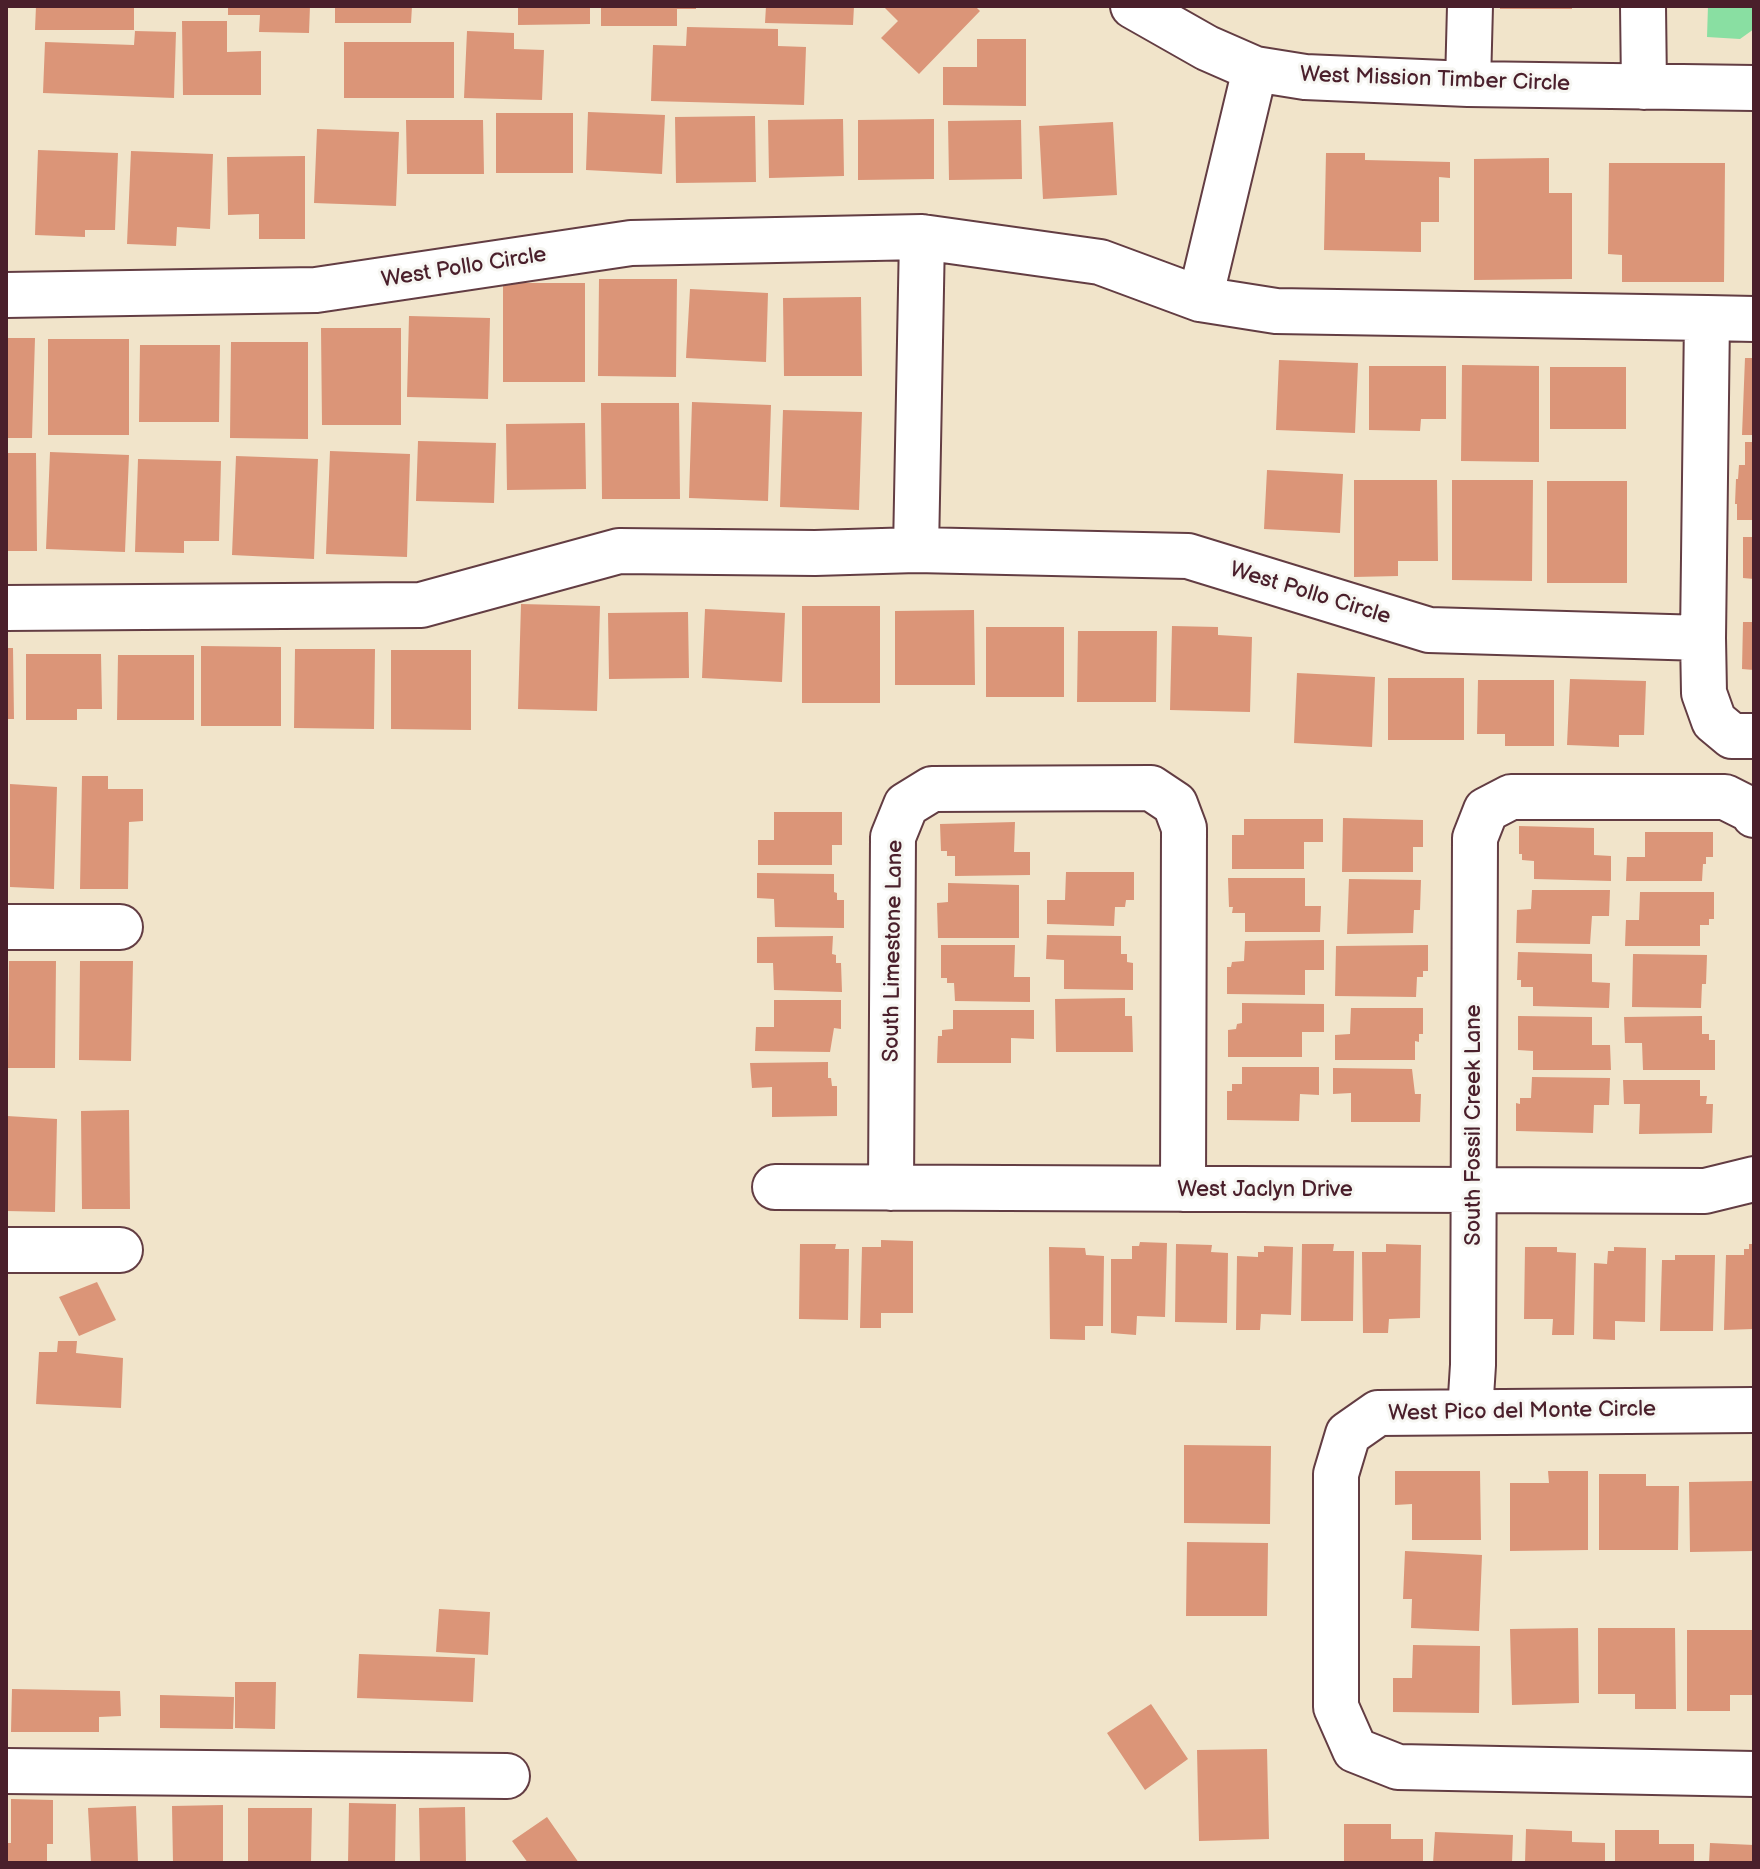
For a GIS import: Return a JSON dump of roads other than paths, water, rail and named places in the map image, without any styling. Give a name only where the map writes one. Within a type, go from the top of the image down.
[{"type":"street","name":"West Mission Timber Circle","points":[[1133,6],[1207,48],[1255,69],[1305,77],[1468,84],[1754,88]]},
{"type":"street","points":[[1468,84],[1470,6]]},
{"type":"street","points":[[1643,6],[1644,87]]},
{"type":"street","points":[[1200,299],[1255,69]]},
{"type":"street","points":[[916,550],[922,237]]},
{"type":"street","name":"West Pollo Circle","points":[[6,295],[316,290],[631,243],[922,237],[1100,262],[1200,299],[1276,311],[1754,319]]},
{"type":"street","points":[[1707,318],[1704,693],[1714,721],[1732,736],[1754,736]]},
{"type":"street","name":"West Pollo Circle","points":[[6,608],[421,605],[619,551],[815,553],[916,550],[1188,556],[1429,630],[1703,638]]},
{"type":"street","name":"South Limestone Lane","points":[[891,1188],[893,837],[906,805],[932,789],[1151,788],[1175,804],[1184,828],[1183,1189]]},
{"type":"street","name":"South Fossil Creek Lane","points":[[1470,1412],[1473,1365],[1475,838],[1486,810],[1511,797],[1725,797],[1751,810],[1754,815]]},
{"type":"street","points":[[6,927],[120,927]]},
{"type":"street","name":"West Jaclyn Drive","points":[[775,1187],[1705,1191],[1754,1179]]},
{"type":"street","points":[[6,1250],[120,1250]]},
{"type":"street","name":"West Pico del Monte Circle","points":[[1754,1410],[1378,1413],[1348,1434],[1336,1474],[1336,1707],[1355,1750],[1398,1767],[1754,1774]]},
{"type":"street","points":[[6,1771],[507,1776]]}]
